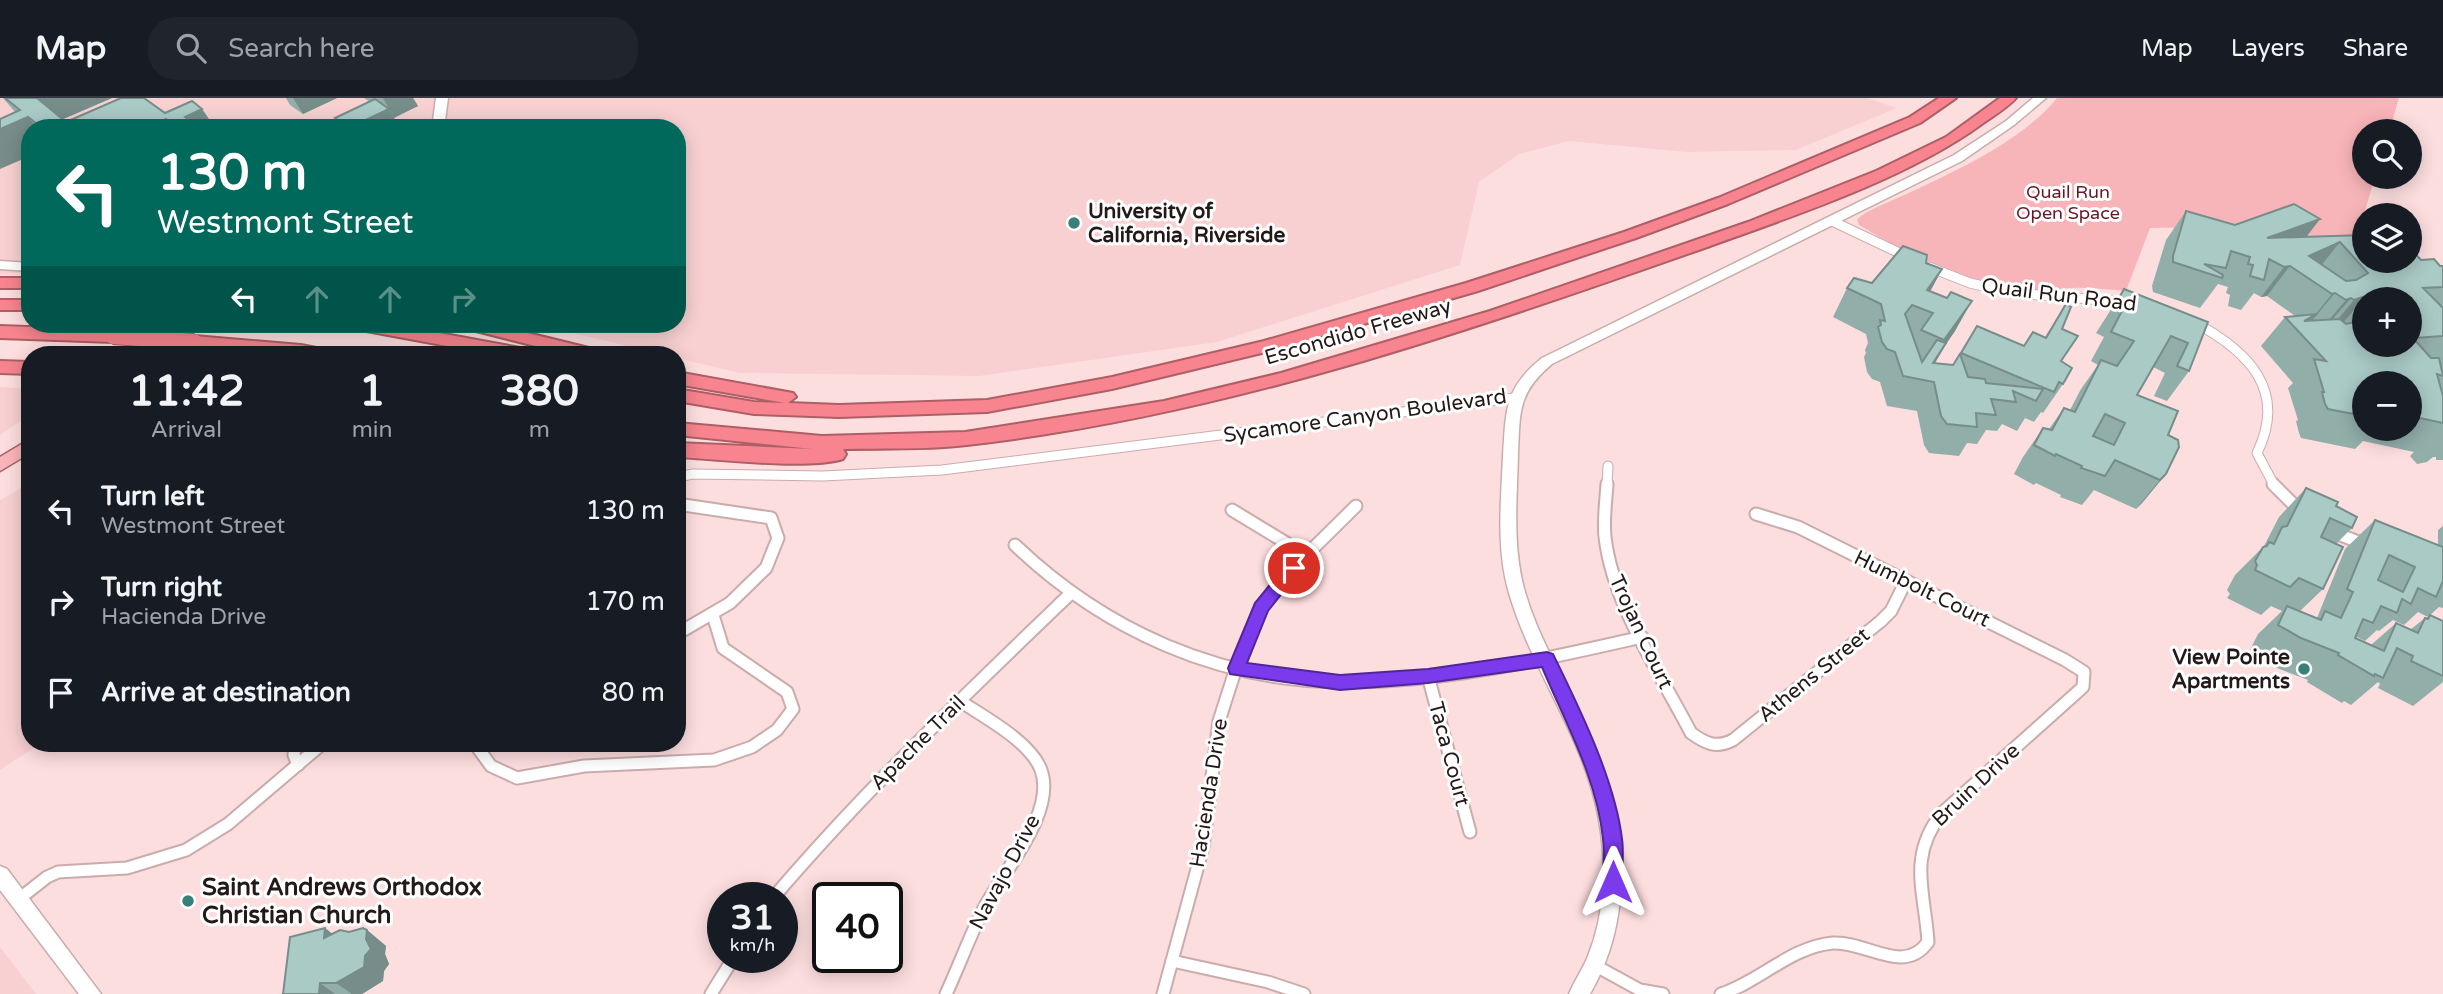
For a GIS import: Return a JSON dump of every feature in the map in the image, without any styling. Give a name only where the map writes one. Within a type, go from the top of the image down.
[{"type":"highway","name":"Escondido Freeway","points":[[686,397],[754,408],[839,411],[987,406],[1112,383],[1264,347],[1472,286],[1723,201],[1916,120],[1949,98]]},
{"type":"highway","name":"Escondido Freeway","points":[[686,430],[822,443],[965,439],[1060,426],[1164,407],[1282,379],[1496,315],[1670,256],[1881,174],[1951,140],[2009,98]]},
{"type":"highway","points":[[0,284],[21,283]]},
{"type":"highway","points":[[0,305],[21,305]]},
{"type":"highway","points":[[0,332],[21,333]]},
{"type":"highway","points":[[28,333],[113,336],[242,346]]},
{"type":"highway","points":[[408,333],[478,346]]},
{"type":"highway","points":[[506,333],[557,346]]},
{"type":"highway","points":[[0,367],[21,368]]},
{"type":"highway","points":[[686,380],[804,399],[987,406]]},
{"type":"highway","points":[[686,450],[823,455],[862,453],[965,439]]},
{"type":"main road","points":[[146,346],[160,333]]},
{"type":"main road","points":[[0,465],[21,451]]},
{"type":"street","points":[[439,119],[442,98]]},
{"type":"street","name":"Sycamore Canyon Boulevard","points":[[686,475],[810,476],[932,471],[1514,398],[1526,380],[1547,361],[1832,221],[1976,146],[2040,98]]},
{"type":"street","name":"Quail Run Road","points":[[1832,221],[1967,283],[2005,293],[2041,297],[2098,296],[2144,306]]},
{"type":"street","points":[[0,265],[21,266]]},
{"type":"street","points":[[2184,318],[2231,343],[2249,361],[2262,382],[2269,405],[2267,438],[2258,453],[2263,470],[2285,499],[2341,536],[2374,548]]},
{"type":"street","points":[[1514,398],[1507,543],[1522,609],[1594,767],[1606,803],[1613,840],[1613,882],[1607,927],[1596,966],[1579,994]]},
{"type":"street","name":"Trojan Court","points":[[1608,466],[1605,507],[1610,564],[1624,606],[1691,733],[1706,744]]},
{"type":"street","points":[[686,505],[771,518],[778,538],[766,568],[713,615],[686,627]]},
{"type":"street","name":"Hacienda Drive","points":[[1163,994],[1203,847],[1219,721],[1236,668],[1261,607],[1281,580],[1356,506]]},
{"type":"street","points":[[1232,510],[1306,555]]},
{"type":"street","name":"Humbolt Court","points":[[1756,514],[1797,527],[2066,660],[2084,672]]},
{"type":"street","points":[[1015,545],[1040,572],[1114,622],[1153,639],[1236,668],[1340,682],[1428,676],[1547,659],[1642,637]]},
{"type":"street","name":"Athens Street","points":[[1706,744],[1723,746],[1733,740],[1881,621],[1891,611],[1906,582]]},
{"type":"street","name":"Apache Trail","points":[[787,882],[824,838],[1069,594]]},
{"type":"street","points":[[481,752],[491,766],[504,775],[517,778],[584,766],[715,760],[752,747],[776,730],[793,709],[787,692],[723,648],[713,615]]},
{"type":"street","name":"Bruin Drive","points":[[1721,994],[1749,986],[1779,961],[1818,944],[1850,943],[1906,960],[1921,954],[1928,942],[1919,883],[1920,855],[1925,835],[1942,813],[2083,687],[2084,672]]},
{"type":"street","name":"Taca Court","points":[[1428,676],[1469,832]]},
{"type":"street","name":"Navajo Drive","points":[[946,994],[984,909],[1031,830],[1043,797],[1041,770],[1025,748],[960,701]]},
{"type":"street","points":[[294,752],[298,765]]},
{"type":"street","points":[[19,899],[47,877],[58,872],[127,868],[186,849],[228,824],[313,752]]},
{"type":"street","points":[[0,875],[91,994]]},
{"type":"street","points":[[1172,961],[1268,982],[1304,994]]},
{"type":"street","points":[[1596,966],[1640,990],[1663,994]]},
{"type":"street","points":[[711,994],[724,973]]},
{"type":"shaded area","name":"University of California, Riverside","points":[[0,98],[1867,98],[1897,108],[1796,150],[1686,152],[1569,141],[1519,154],[1479,182],[1460,265],[1217,342],[979,376],[739,373],[686,360],[686,346],[627,346],[573,333],[686,333],[686,119],[21,119],[21,273],[0,274]]},
{"type":"shaded area","points":[[0,387],[21,388],[21,421],[0,435]]},
{"type":"shaded area","points":[[21,488],[21,752],[28,752],[0,770],[0,500]]},
{"type":"shaded area","points":[[0,947],[36,994],[0,994]]},
{"type":"green space","name":"Quail Run Open Space","points":[[2057,98],[2399,98],[2393,119],[2352,119],[2352,189],[2371,189],[2367,203],[2352,203],[2352,251],[2272,226],[2150,228],[2126,291],[2078,288],[2034,291],[2012,289],[1966,277],[1920,258],[1859,225],[1857,219],[1867,212],[1969,164],[2018,133]]},
{"type":"building","points":[[5,98],[37,98],[62,119],[28,117],[0,129],[0,119],[20,110]]},
{"type":"building","points":[[121,98],[144,98],[165,113],[192,101],[202,109],[185,117],[188,119],[73,119]]},
{"type":"building","points":[[375,99],[389,109],[368,119],[335,118]]},
{"type":"building","points":[[2294,204],[2320,219],[2267,238],[2352,235],[2352,255],[2340,242],[2309,256],[2346,281],[2356,280],[2368,273],[2422,273],[2422,260],[2434,259],[2443,266],[2443,287],[2423,288],[2443,308],[2443,336],[2422,337],[2422,287],[2352,287],[2352,299],[2346,300],[2335,293],[2332,294],[2290,266],[2284,267],[2269,259],[2264,280],[2250,276],[2253,265],[2248,264],[2250,257],[2231,251],[2226,268],[2204,264],[2223,275],[2222,278],[2173,262],[2186,211],[2235,225]]},
{"type":"building","points":[[1903,246],[1927,255],[1926,263],[1942,269],[1927,290],[1947,298],[1951,292],[1972,301],[1944,340],[1921,330],[1933,313],[1912,305],[1905,314],[1922,362],[1937,340],[1946,343],[1933,363],[1953,365],[1960,354],[1968,377],[1985,379],[1986,383],[2043,389],[2036,401],[2013,391],[2016,402],[1991,399],[1996,415],[1976,413],[1977,427],[1947,424],[1941,416],[1934,382],[1903,376],[1895,352],[1887,349],[1882,342],[1878,327],[1881,325],[1880,320],[1885,321],[1881,304],[1847,288],[1854,278],[1872,283]]},
{"type":"building","points":[[2124,289],[2208,322],[2189,371],[2177,366],[2188,343],[2171,336],[2137,395],[2178,411],[2168,435],[2178,440],[2179,447],[2166,474],[2160,480],[2115,460],[2105,476],[2081,468],[2082,466],[2034,445],[2043,428],[2052,430],[2064,408],[2075,412],[2101,360],[2117,366],[2134,341],[2111,332],[2124,307],[2116,303]],"holes":[[[2105,414],[2125,423],[2114,445],[2093,436]]]},
{"type":"building","points":[[2066,304],[2071,307],[2062,329],[2078,336],[2061,361],[2072,368],[2063,384],[2059,382],[2054,392],[1961,353],[1977,326],[2024,346],[2033,332],[2046,338]]},
{"type":"building","points":[[2317,314],[2304,321],[2340,319],[2346,324],[2352,323],[2352,357],[2422,357],[2422,348],[2431,358],[2439,358],[2443,376],[2437,374],[2443,396],[2443,423],[2422,419],[2422,371],[2352,371],[2352,414],[2328,409],[2314,359],[2326,361],[2285,317]]},
{"type":"building","points":[[2306,488],[2338,502],[2336,506],[2357,517],[2352,528],[2330,518],[2321,537],[2343,547],[2323,589],[2299,578],[2290,587],[2255,570],[2255,561],[2263,547],[2269,542],[2274,544],[2282,527],[2287,526]]},
{"type":"building","points":[[2375,520],[2443,547],[2443,581],[2436,597],[2418,588],[2411,604],[2402,599],[2397,613],[2381,606],[2373,623],[2363,619],[2355,638],[2384,651],[2396,623],[2418,633],[2425,618],[2428,619],[2430,615],[2443,621],[2443,676],[2411,661],[2413,656],[2397,648],[2383,678],[2375,674],[2374,676],[2338,655],[2339,653],[2301,638],[2278,625],[2287,606],[2321,620],[2325,611],[2341,618],[2353,592],[2347,589]],"holes":[[[2389,555],[2415,567],[2403,592],[2378,580]]]},
{"type":"building","points":[[325,928],[324,938],[340,930],[367,930],[366,939],[371,949],[365,956],[364,967],[336,983],[320,983],[319,994],[283,994],[290,937]]},
{"type":"place","name":"University of California, Riverside","points":[[1074,223]]},
{"type":"place","name":"View Pointe Apartments","points":[[2304,669]]},
{"type":"place","name":"Saint Andrews Orthodox Christian Church","points":[[188,901]]},
{"type":"route","points":[[1294,568],[1281,580],[1261,607],[1236,668],[1287,677],[1340,682],[1428,676],[1547,659],[1594,767],[1606,803],[1613,840],[1613,882]]}]
